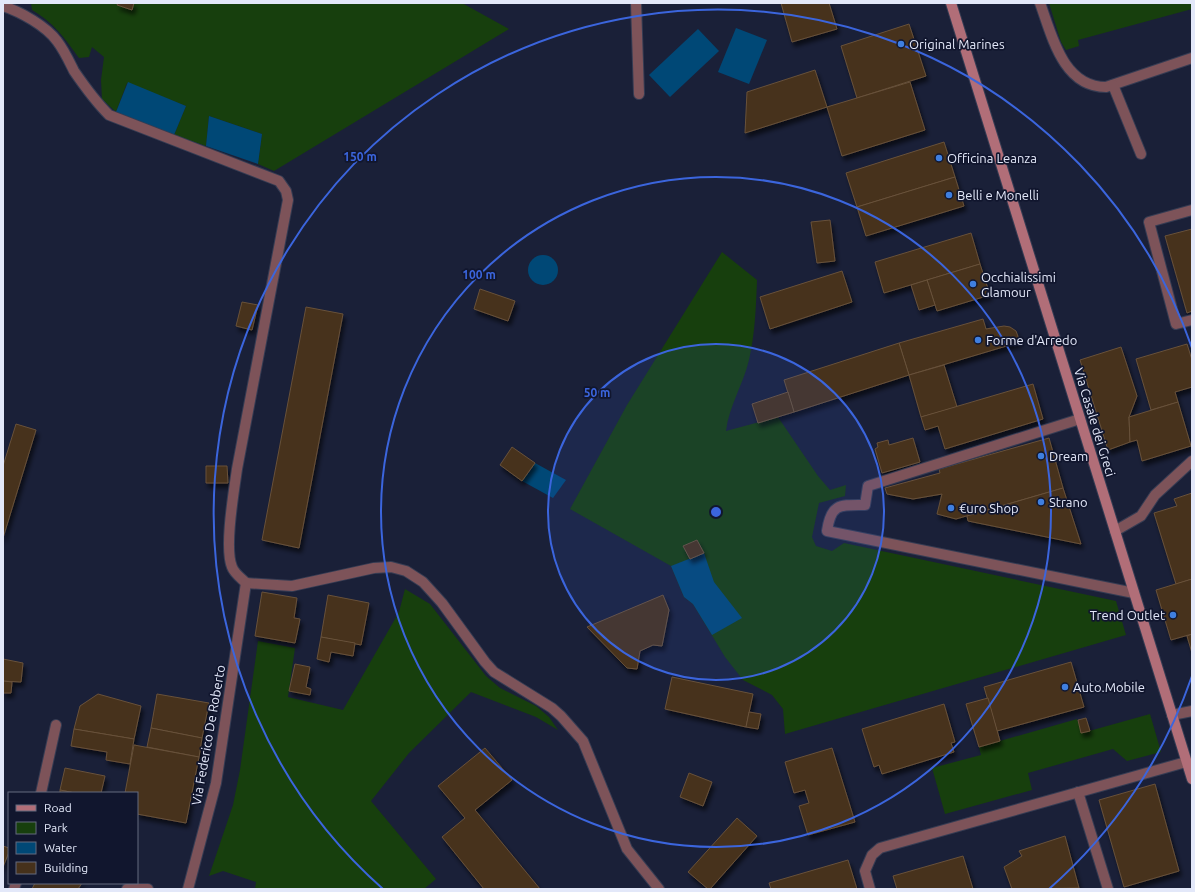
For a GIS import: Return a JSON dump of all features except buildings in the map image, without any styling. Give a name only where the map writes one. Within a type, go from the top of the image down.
[{"type":"street","points":[[636,3],[639,94]]},
{"type":"street","name":"Via Casale dei Greci","points":[[951,3],[1192,779]]},
{"type":"street","points":[[1040,3],[1057,52],[1067,67],[1083,82],[1096,87],[1113,85],[1192,58]]},
{"type":"street","points":[[3,6],[39,25],[57,41],[94,100],[109,115],[279,181],[286,191],[288,200],[237,469],[231,509],[229,554],[232,568],[246,583],[292,586],[374,568],[391,567],[406,571],[423,582],[442,603],[494,672],[552,708],[583,741],[626,849],[659,889]]},
{"type":"street","points":[[1113,85],[1141,154]]},
{"type":"street","points":[[1192,210],[1149,222],[1176,324],[1192,320]]},
{"type":"street","points":[[1080,419],[868,486],[865,505],[842,505],[836,509],[829,518],[827,531],[1134,593]]},
{"type":"street","points":[[1115,532],[1141,516],[1155,495],[1192,462]]},
{"type":"street","name":"Via Federico De Roberto","points":[[188,889],[216,783],[246,583]]},
{"type":"street","points":[[1172,714],[1192,711]]},
{"type":"street","points":[[41,792],[56,725]]},
{"type":"street","points":[[870,889],[865,870],[872,856],[880,848],[1186,762]]},
{"type":"street","points":[[1078,792],[1108,889]]},
{"type":"street","points":[[127,889],[148,889]]},
{"type":"green space","points":[[31,3],[462,3],[509,29],[274,171],[258,164],[262,134],[209,116],[206,146],[174,135],[186,106],[127,83],[116,112],[102,99],[101,80],[104,57],[92,47],[89,57],[79,58],[58,31],[47,20],[32,10]]},
{"type":"green space","points":[[1049,3],[1192,3],[1192,9],[1078,40],[1079,46],[1066,50],[1061,42]]},
{"type":"green space","points":[[722,252],[757,280],[753,340],[749,360],[730,413],[726,431],[778,417],[818,476],[830,490],[846,485],[845,496],[819,503],[812,537],[816,546],[832,551],[844,543],[1116,601],[1126,635],[785,734],[783,709],[772,695],[743,680],[725,657],[693,604],[684,597],[671,566],[570,509],[627,405]]},
{"type":"green space","points":[[405,589],[430,604],[486,676],[500,688],[536,706],[549,717],[558,730],[536,717],[471,692],[409,753],[371,801],[436,879],[424,889],[255,889],[256,882],[223,871],[209,876],[233,805],[240,770],[258,641],[295,648],[288,697],[343,710],[399,612]]},
{"type":"green space","points":[[1150,714],[1161,752],[1127,761],[1113,749],[1028,773],[1032,790],[945,814],[932,768],[981,755],[979,747],[1077,719],[1082,733]]},
{"type":"water","points":[[736,28],[767,40],[749,84],[718,72]]},
{"type":"water","points":[[698,29],[719,51],[670,97],[649,75]]},
{"type":"water","points":[[128,82],[186,106],[174,135],[116,112]]},
{"type":"water","points":[[209,116],[262,134],[258,164],[206,146]]},
{"type":"water","points":[[543,255],[549,256],[557,264],[557,276],[549,284],[543,285],[537,284],[529,276],[528,270],[529,264],[537,256]]},
{"type":"water","points":[[535,463],[566,480],[553,498],[522,481]]},
{"type":"water","points":[[704,553],[714,582],[742,618],[712,635],[693,604],[684,597],[671,566]]},
{"type":"place","name":"Original Marines","points":[[901,44]]},
{"type":"place","name":"Officina Leanza","points":[[939,158]]},
{"type":"place","name":"Belli e Monelli","points":[[949,195]]},
{"type":"place","name":"Occhialissimi Glamour","points":[[973,284]]},
{"type":"place","name":"Forme d'Arredo","points":[[978,340]]},
{"type":"place","name":"Dream","points":[[1041,456]]},
{"type":"place","name":"Strano","points":[[1041,502]]},
{"type":"place","name":"€uro Shop","points":[[951,508]]},
{"type":"place","name":"Trend Outlet","points":[[1173,615]]},
{"type":"place","name":"Auto.Mobile","points":[[1065,687]]}]
